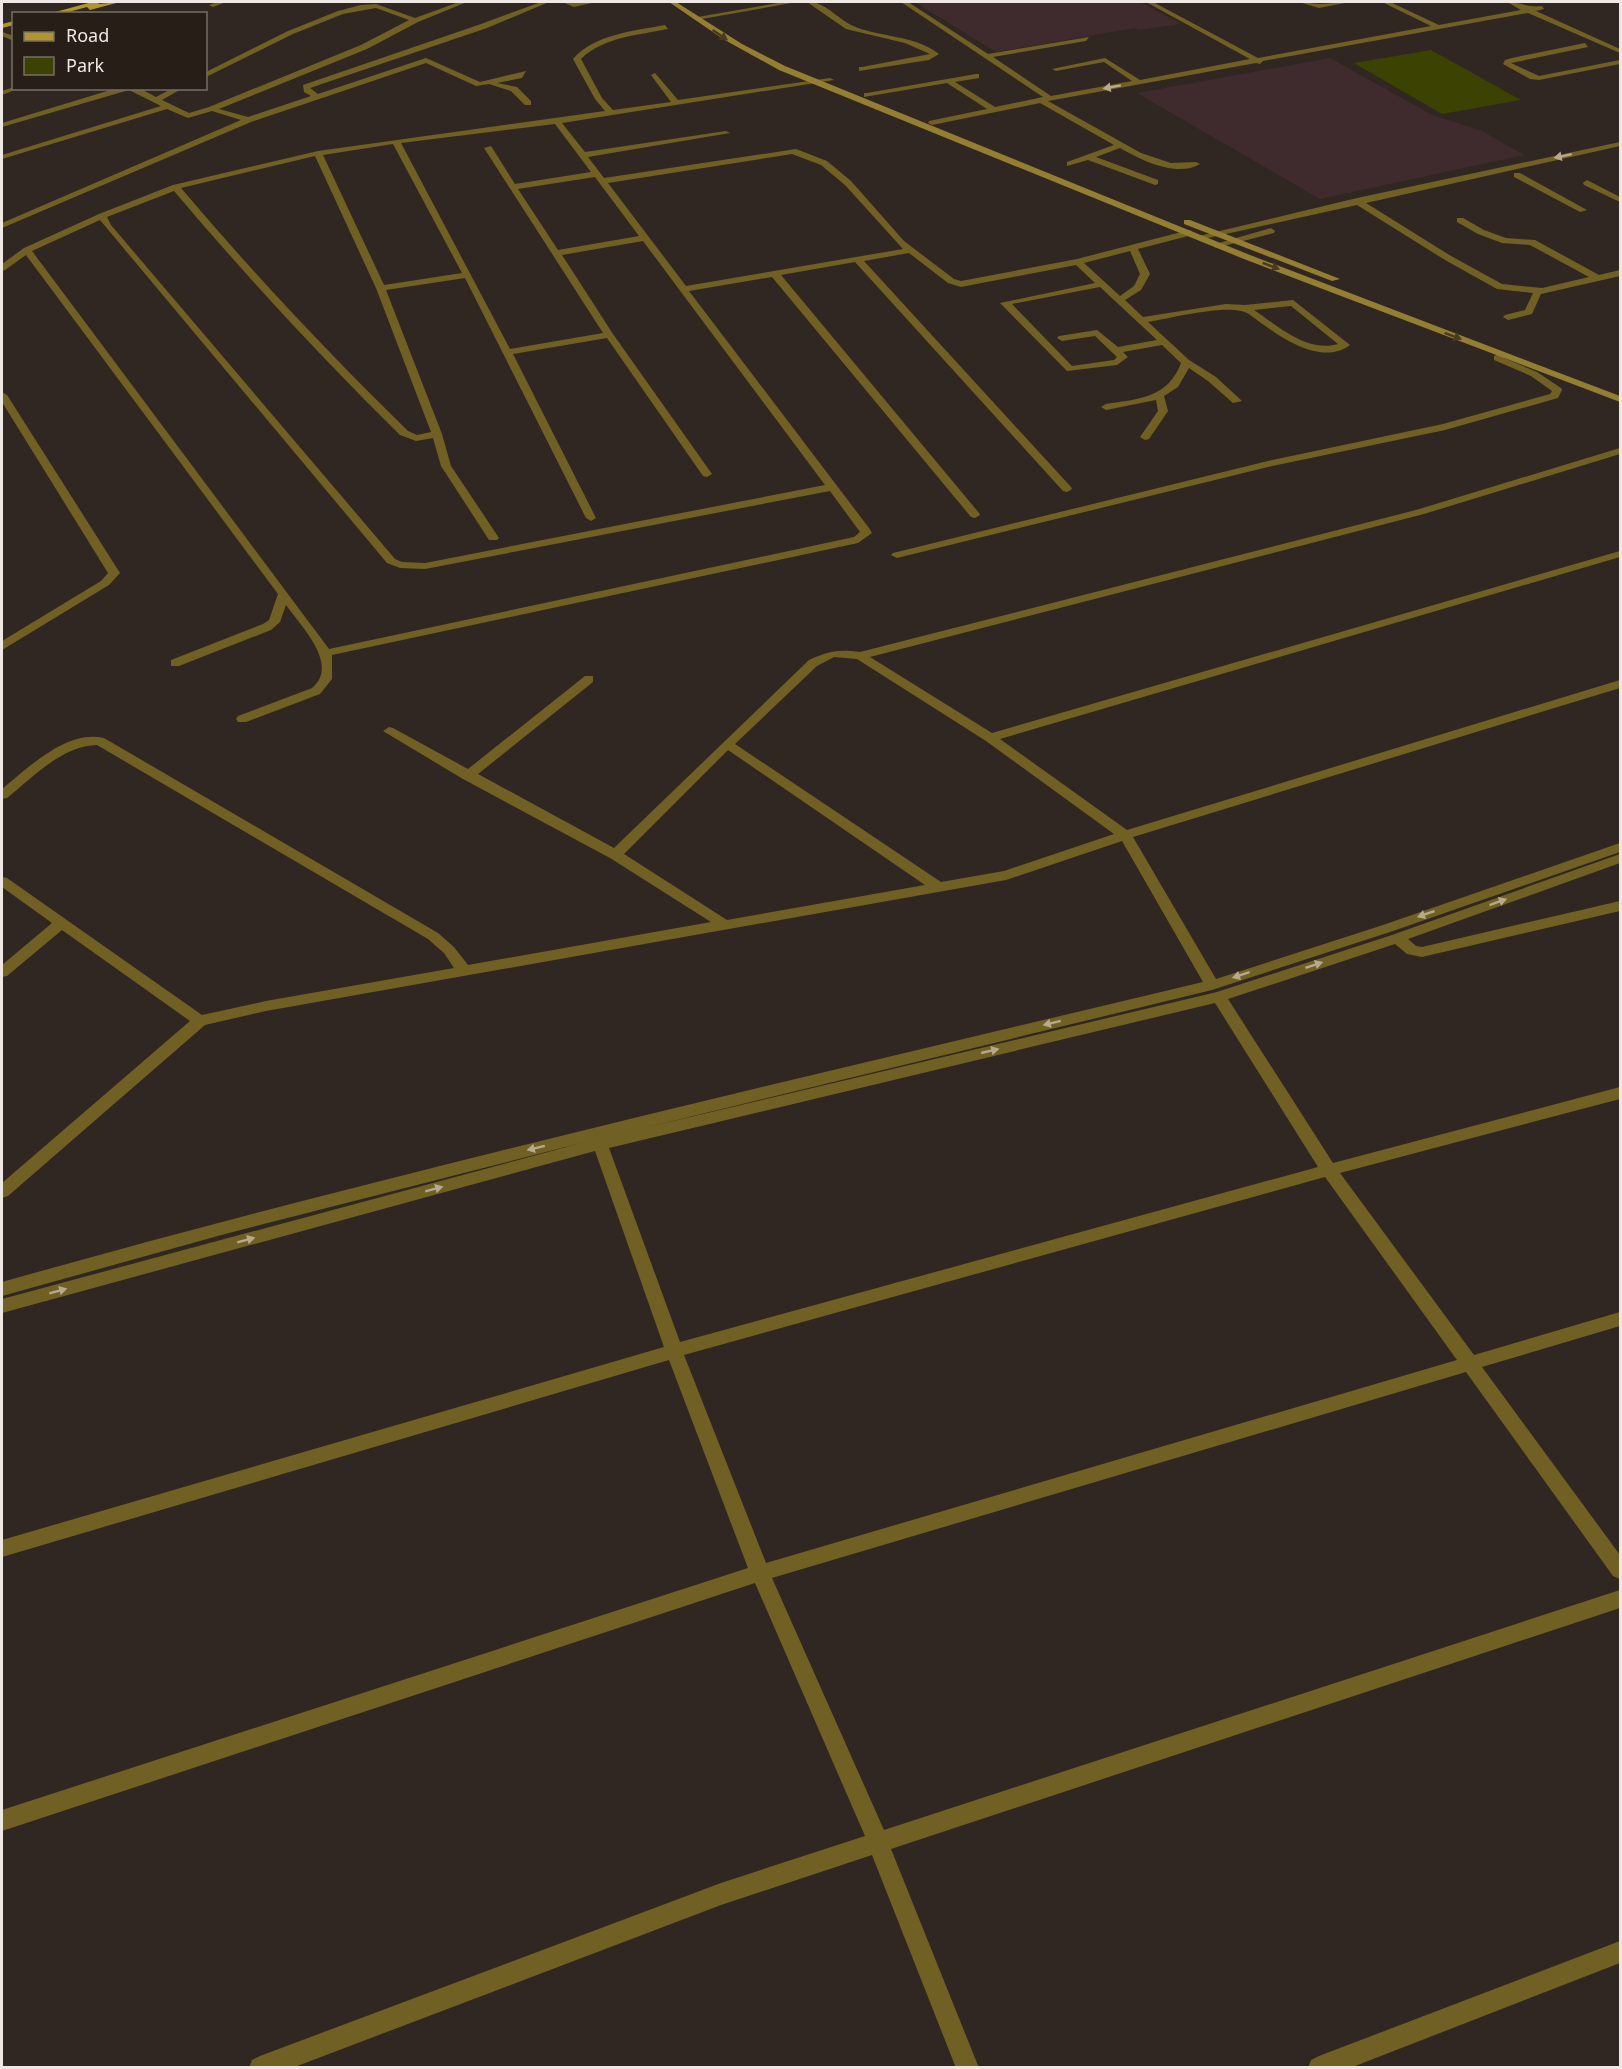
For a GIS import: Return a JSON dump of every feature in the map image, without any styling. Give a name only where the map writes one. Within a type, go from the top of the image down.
[{"type":"main road","points":[[59,12],[98,2]]},
{"type":"main road","points":[[78,12],[117,2]]},
{"type":"main road","points":[[672,2],[760,51],[932,123],[1217,232],[1620,391]]},
{"type":"main road","points":[[685,2],[698,15],[751,54],[818,82],[1216,245],[1502,355],[1620,391]]},
{"type":"street","points":[[213,5],[223,2]]},
{"type":"street","points":[[136,90],[192,116],[364,47],[415,20],[464,2]]},
{"type":"street","points":[[306,87],[484,26],[546,2]]},
{"type":"street","points":[[565,2],[574,5],[593,2]]},
{"type":"street","points":[[698,15],[766,2]]},
{"type":"street","points":[[698,15],[794,2]]},
{"type":"street","points":[[810,2],[849,27],[907,41],[935,54],[928,58],[862,69]]},
{"type":"street","points":[[904,2],[989,56],[1047,101],[1138,155],[1170,166],[1196,164]]},
{"type":"street","points":[[1149,2],[1266,66]]},
{"type":"street","points":[[1302,2],[1319,6],[1344,2]]},
{"type":"street","points":[[1385,2],[1438,27]]},
{"type":"street","points":[[1510,2],[1530,10]]},
{"type":"street","points":[[1527,2],[1620,51]]},
{"type":"street","points":[[207,74],[276,39],[354,8],[377,6],[415,20]]},
{"type":"street","points":[[946,128],[1047,101],[1138,82],[1530,10],[1552,13],[1620,45]]},
{"type":"street","points":[[932,123],[992,109],[1266,66],[1541,11]]},
{"type":"street","points":[[610,112],[598,99],[577,59],[583,51],[609,40],[665,27]]},
{"type":"street","points":[[989,56],[1086,39]]},
{"type":"street","points":[[1585,45],[1515,60],[1507,64],[1539,78],[1620,62]]},
{"type":"street","points":[[2,226],[248,120],[426,60],[475,83],[521,74],[514,88]]},
{"type":"street","points":[[1056,69],[1104,60],[1138,82]]},
{"type":"street","points":[[655,75],[676,103]]},
{"type":"street","points":[[867,95],[976,76]]},
{"type":"street","points":[[285,80],[306,87],[316,96]]},
{"type":"street","points":[[2,268],[27,250],[102,216],[176,187],[318,153],[557,121],[830,80]]},
{"type":"street","points":[[949,81],[992,109]]},
{"type":"street","points":[[488,82],[514,88],[528,104]]},
{"type":"street","points":[[2,126],[120,90]]},
{"type":"street","points":[[157,100],[176,90]]},
{"type":"street","points":[[2,157],[168,106]]},
{"type":"street","points":[[212,109],[248,120]]},
{"type":"street","points":[[326,654],[846,542],[864,536],[866,533],[557,121]]},
{"type":"street","points":[[582,155],[726,133]]},
{"type":"street","points":[[396,141],[508,352],[591,518]]},
{"type":"street","points":[[512,187],[793,151],[824,163],[848,183],[901,243],[951,281],[961,284],[1078,262],[1620,144]]},
{"type":"street","points":[[1070,164],[1122,145]]},
{"type":"street","points":[[488,148],[609,335],[707,474]]},
{"type":"street","points":[[318,153],[381,288],[446,465],[493,538]]},
{"type":"street","points":[[1216,245],[1367,207],[1620,153]]},
{"type":"street","points":[[1087,157],[1155,182]]},
{"type":"street","points":[[1517,175],[1583,210]]},
{"type":"street","points":[[1587,183],[1620,200]]},
{"type":"street","points":[[176,187],[238,261],[299,328],[404,433],[416,438],[436,434]]},
{"type":"street","points":[[1357,201],[1493,283],[1510,289],[1538,291],[1620,273]]},
{"type":"street","points":[[102,216],[107,226],[391,561],[400,565],[424,566],[832,487]]},
{"type":"street","points":[[1460,220],[1481,232],[1505,241],[1532,242],[1598,278]]},
{"type":"street","points":[[556,253],[645,238]]},
{"type":"street","points":[[1119,300],[1138,288],[1145,274],[1134,249]]},
{"type":"street","points":[[27,250],[284,594],[326,654],[328,679],[324,686],[242,719]]},
{"type":"street","points":[[683,289],[912,250]]},
{"type":"street","points":[[858,260],[1067,489]]},
{"type":"street","points":[[1078,262],[1186,362],[1212,379],[1237,401]]},
{"type":"street","points":[[774,273],[975,515]]},
{"type":"street","points":[[381,288],[468,275]]},
{"type":"street","points":[[1062,338],[1097,333],[1123,357],[1117,362],[1070,369],[1005,303],[1102,284]]},
{"type":"street","points":[[1508,317],[1529,312],[1538,291]]},
{"type":"street","points":[[1140,320],[1226,307],[1245,308],[1297,303],[1346,345],[1330,349],[1311,348],[1245,308]]},
{"type":"street","points":[[508,352],[609,335]]},
{"type":"street","points":[[1117,350],[1164,342]]},
{"type":"street","points":[[897,555],[1268,464],[1445,427],[1554,396],[1557,390],[1549,383],[1497,358],[1502,355]]},
{"type":"street","points":[[1107,407],[1160,397],[1173,387],[1183,374],[1186,362]]},
{"type":"street","points":[[2,395],[114,573],[105,583],[2,646]]},
{"type":"street","points":[[1145,437],[1163,411],[1160,397]]},
{"type":"street","points":[[860,656],[1420,512],[1620,451]]},
{"type":"street","points":[[990,738],[1620,554]]},
{"type":"street","points":[[175,663],[267,627],[274,622],[284,594]]},
{"type":"street","points":[[2,631],[14,638]]},
{"type":"street","points":[[615,855],[727,744],[821,658],[842,653],[860,656],[990,738],[1125,835],[1215,991],[1329,1170],[1620,1570]]},
{"type":"street","points":[[468,777],[589,679]]},
{"type":"street","points":[[2,1192],[200,1021],[254,1008],[1006,875],[1125,835],[1620,684]]},
{"type":"street","points":[[389,731],[468,777],[615,855],[727,926]]},
{"type":"street","points":[[2,795],[68,748],[85,741],[100,741],[433,936],[449,950],[464,970]]},
{"type":"street","points":[[727,744],[937,886]]},
{"type":"street","points":[[2,1306],[597,1133],[1215,991],[1620,847]]},
{"type":"street","points":[[2,1289],[225,1227],[331,1209],[1215,991],[1397,938],[1620,858]]},
{"type":"street","points":[[2,881],[200,1021]]},
{"type":"street","points":[[1397,938],[1412,951],[1422,952],[1620,906]]},
{"type":"street","points":[[2,972],[62,923]]},
{"type":"street","points":[[2,1549],[674,1351],[1329,1170],[1620,1093]]},
{"type":"street","points":[[600,1144],[674,1351],[760,1573],[878,1842],[968,2067]]},
{"type":"street","points":[[2,1821],[760,1573],[1620,1319]]},
{"type":"street","points":[[260,2067],[721,1893],[1620,1599]]},
{"type":"street","points":[[1319,2067],[1620,1952]]},
{"type":"shaded area","points":[[915,2],[1140,2],[1181,24],[1139,30],[1135,28],[996,52]]},
{"type":"shaded area","points":[[1330,58],[1432,115],[1482,131],[1524,155],[1320,199],[1137,93]]},
{"type":"green space","points":[[1431,50],[1521,100],[1442,114],[1354,63]]}]
